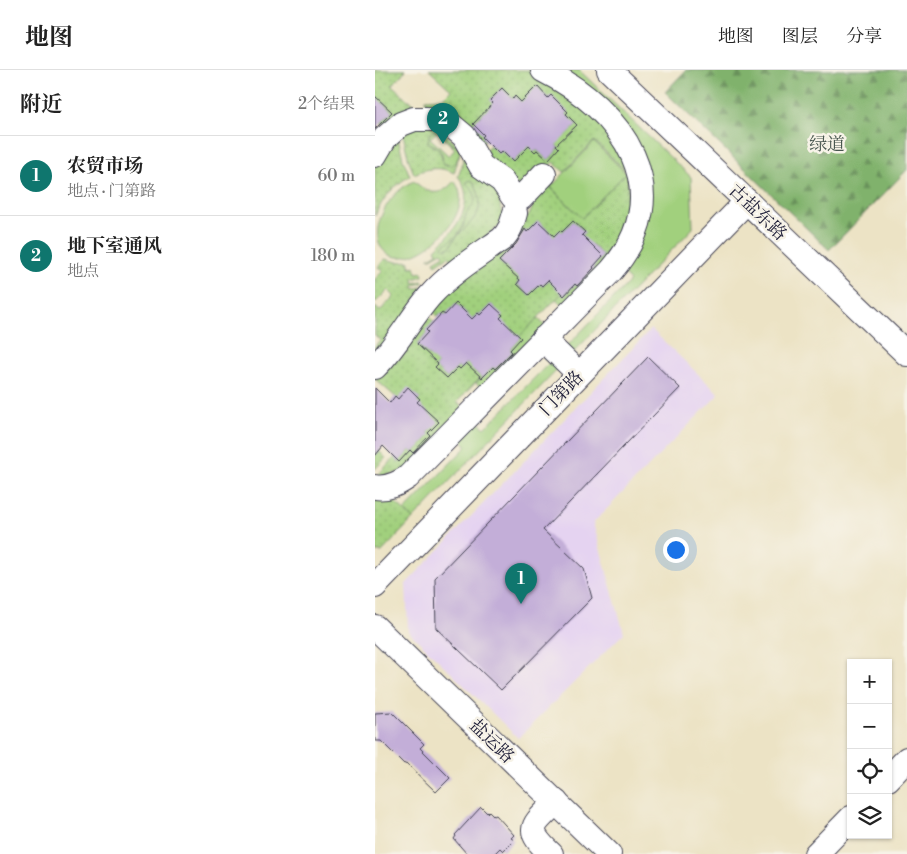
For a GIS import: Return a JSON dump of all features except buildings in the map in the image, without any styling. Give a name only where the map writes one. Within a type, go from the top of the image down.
[{"type":"street","points":[[375,487],[389,487],[408,477],[621,258],[631,243],[637,229],[643,192],[640,176],[630,148],[619,131],[589,101],[569,85],[543,70]]},
{"type":"street","name":"古盐东路","points":[[609,70],[907,354]]},
{"type":"street","points":[[375,155],[385,138],[401,124],[414,119],[436,119],[452,126],[464,136],[481,166],[502,181],[516,203]]},
{"type":"street","points":[[375,368],[393,348],[412,318],[438,288],[461,267],[502,239],[511,229],[516,203],[545,174]]},
{"type":"street","name":"门第路","points":[[375,586],[747,200]]},
{"type":"street","points":[[543,339],[579,374]]},
{"type":"street","name":"盐运路","points":[[375,627],[609,854]]},
{"type":"street","points":[[892,775],[907,759]]},
{"type":"street","points":[[551,854],[538,842],[533,830],[536,822],[556,802]]},
{"type":"street","points":[[816,854],[847,822]]},
{"type":"shaded area","points":[[651,329],[719,394],[593,523],[624,633],[518,738],[408,631],[406,584]]},
{"type":"green space","points":[[375,70],[406,70],[392,85],[410,100],[415,109],[383,125],[381,123],[392,112],[381,102],[375,102]]},
{"type":"green space","points":[[429,70],[532,70],[608,126],[628,173],[624,233],[603,256],[592,244],[586,250],[580,237],[585,232],[573,221],[550,240],[546,236],[550,232],[538,221],[527,232],[524,230],[518,237],[520,222],[530,213],[532,200],[545,176],[554,184],[550,187],[582,218],[627,172],[594,141],[564,172],[553,162],[525,191],[479,157],[490,145],[499,153],[502,151],[513,162],[525,150],[519,144],[523,140],[534,152],[537,150],[548,160],[559,148],[555,144],[560,131],[565,136],[577,125],[566,114],[568,112],[551,95],[548,98],[537,87],[525,106],[516,97],[513,99],[501,88],[490,100],[496,105],[490,117],[484,112],[473,123],[484,135],[482,137],[485,140],[477,147],[433,109],[433,106],[428,105],[426,102],[426,99],[443,98],[451,90]]},
{"type":"green space","points":[[556,70],[579,70],[691,177],[693,228],[572,354],[567,346],[630,281],[619,269],[649,203]]},
{"type":"green space","name":"绿道","points":[[686,70],[907,70],[907,170],[829,250],[665,92]]},
{"type":"green space","points":[[432,122],[461,148],[460,152],[457,146],[450,143],[444,135],[435,130],[429,134],[428,142],[440,151],[443,163],[449,166],[452,165],[459,156],[454,173],[444,169],[434,169],[414,174],[407,153],[403,131]]},
{"type":"green space","points":[[435,130],[444,135],[450,143],[457,146],[460,152],[458,159],[451,166],[443,163],[442,154],[438,148],[428,142],[429,134]],"holes":[[[437,132],[455,149],[449,156],[430,138]]]},
{"type":"green space","points":[[398,137],[403,159],[410,176],[389,193],[375,216],[375,161]]},
{"type":"green space","points":[[594,142],[626,173],[582,218],[551,187]]},
{"type":"green space","points":[[466,146],[501,198],[501,210],[508,219],[448,267],[446,264],[451,259],[449,256],[436,265],[434,261],[444,255],[442,252],[429,258],[437,253],[435,249],[450,234],[465,206],[464,186],[458,176]],"holes":[[[470,180],[474,182],[479,194],[480,204],[478,212],[450,247],[445,249],[443,246],[457,236],[463,227],[466,214],[473,205],[476,198],[466,183]]]},
{"type":"green space","points":[[628,173],[633,227],[566,309],[556,299],[562,293],[565,295],[575,284],[578,286],[624,233]]},
{"type":"green space","points":[[470,180],[474,182],[479,194],[480,204],[478,212],[450,247],[445,249],[443,246],[461,231],[466,214],[476,198],[466,183]]},
{"type":"green space","points":[[414,181],[424,189],[439,192],[454,181],[460,195],[458,211],[449,226],[437,240],[421,251],[406,257],[392,256],[379,243],[378,228],[380,221],[386,206],[394,196],[403,187]]},
{"type":"green space","points":[[508,247],[510,249],[499,261],[511,272],[516,266],[523,278],[517,284],[529,295],[540,284],[543,286],[554,274],[562,293],[519,337],[498,320],[502,315],[491,304],[468,323],[468,315],[456,303],[445,315],[442,313],[438,317],[430,309],[429,303]]},
{"type":"green space","points":[[385,259],[397,262],[409,261],[410,267],[415,266],[417,273],[422,272],[423,276],[413,279],[414,283],[422,281],[423,283],[414,285],[415,289],[421,287],[422,289],[375,364],[375,346],[380,340],[375,335],[375,307],[380,311],[394,296],[388,290],[375,303],[375,279],[383,271],[378,267]]},
{"type":"green space","points":[[426,314],[434,322],[417,344],[428,355],[441,361],[435,367],[447,378],[472,357],[470,367],[481,377],[457,402],[466,410],[408,470],[375,478],[395,457],[399,462],[410,450],[413,453],[430,435],[428,433],[438,422],[427,411],[421,416],[414,405],[420,399],[408,388],[398,399],[375,379],[375,372]]},
{"type":"green space","points":[[538,318],[547,328],[484,391],[476,383],[493,367],[496,369],[512,352],[510,350],[521,338],[519,337]]},
{"type":"green space","points":[[540,354],[544,354],[559,368],[413,519],[404,511],[467,446],[456,435],[473,418],[485,428],[549,363]]},
{"type":"green space","points":[[375,450],[379,451],[386,458],[375,469]]},
{"type":"green space","points":[[375,493],[385,493],[413,519],[382,552],[375,552]]},
{"type":"place","name":"地下室通风","points":[[443,144]]},
{"type":"place","name":"农贸市场","points":[[521,604]]}]
